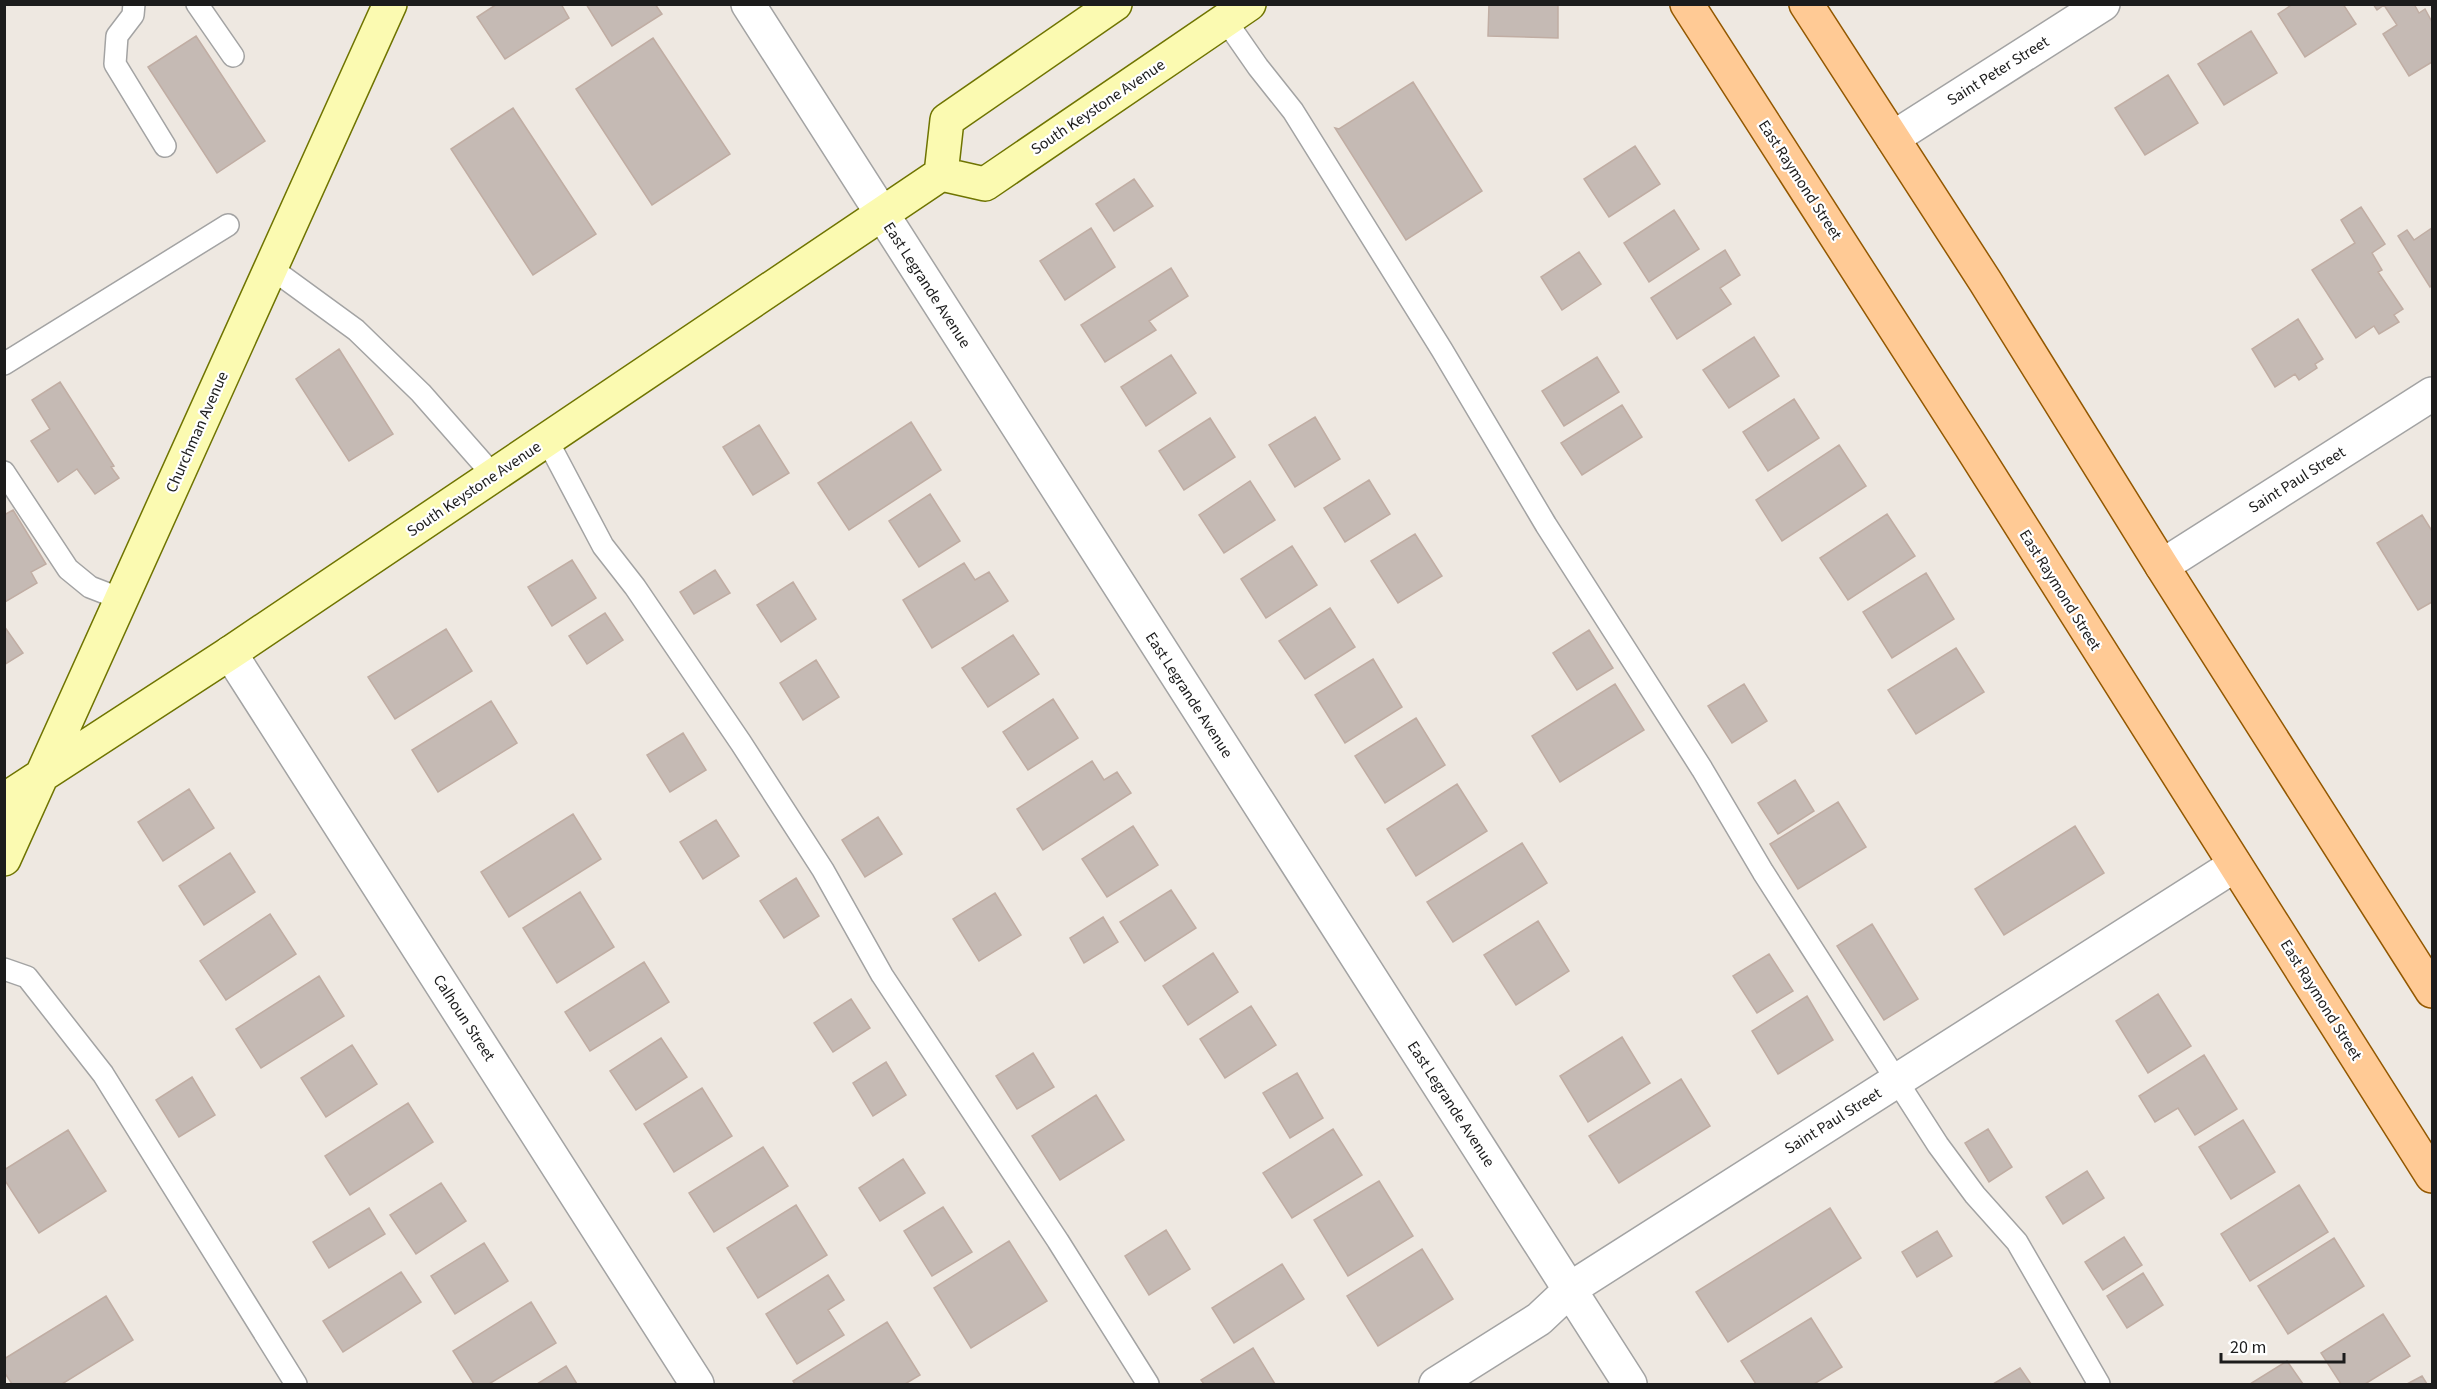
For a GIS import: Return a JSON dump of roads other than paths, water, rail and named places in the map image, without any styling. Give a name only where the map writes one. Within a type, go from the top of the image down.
[{"type":"main road","name":"Churchman Avenue","points":[[4,859],[390,4]]},
{"type":"main road","points":[[940,174],[946,120],[1115,4]]},
{"type":"main road","name":"East Raymond Street","points":[[1687,4],[1970,445],[2433,1176]]},
{"type":"main road","points":[[1806,4],[1985,281],[2162,566],[2433,991]]},
{"type":"main road","name":"South Keystone Avenue","points":[[4,800],[230,653],[940,174],[985,184],[1238,13]]},
{"type":"street","name":"East Legrande Avenue","points":[[748,4],[1630,1384]]},
{"type":"street","name":"Saint Peter Street","points":[[1893,138],[2103,4]]},
{"type":"street","name":"Saint Paul Street","points":[[2162,566],[2433,394]]},
{"type":"street","name":"Calhoun Street","points":[[230,653],[696,1384]]},
{"type":"street","name":"Saint Paul Street","points":[[1436,1384],[1539,1319],[1569,1290],[2235,865]]},
{"type":"lane","points":[[134,4],[132,15],[117,36],[115,63],[165,146]]},
{"type":"lane","points":[[197,4],[233,56]]},
{"type":"lane","points":[[1238,13],[1258,67],[1293,111],[1442,350],[1546,525],[1702,769],[1763,872],[1938,1144],[1975,1195],[2017,1242],[2099,1384]]},
{"type":"lane","points":[[4,364],[228,225]]},
{"type":"lane","points":[[271,268],[356,330],[421,393],[494,476]]},
{"type":"lane","points":[[547,440],[603,546],[635,586],[741,743],[823,870],[882,975],[1058,1241],[1148,1384]]},
{"type":"lane","points":[[4,472],[68,569],[90,587],[121,599]]},
{"type":"lane","points":[[4,969],[27,977],[103,1074],[296,1384]]}]
